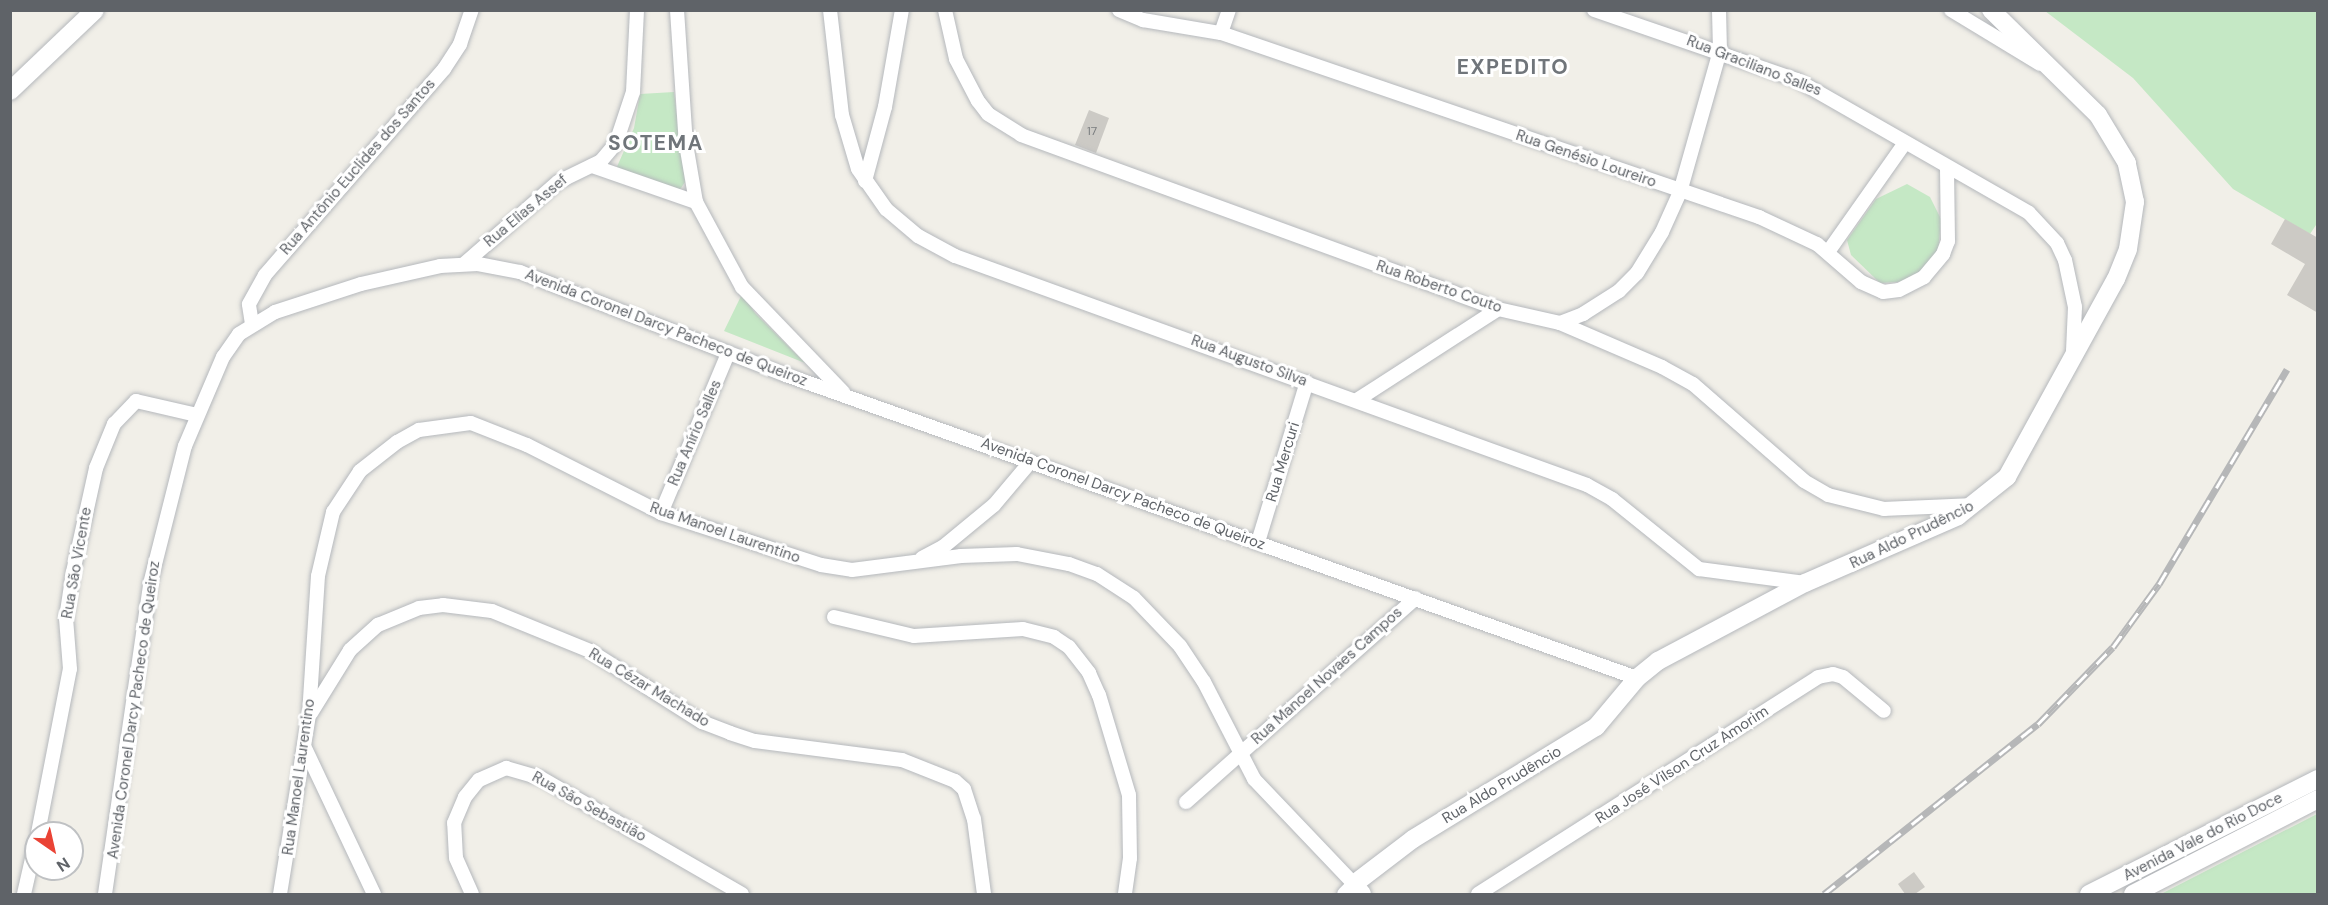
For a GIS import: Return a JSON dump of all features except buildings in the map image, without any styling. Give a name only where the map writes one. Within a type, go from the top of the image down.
[{"type":"street","points":[[10,91],[95,10]]},
{"type":"street","name":"Rua Antônio Euclides dos Santos","points":[[252,324],[249,304],[266,275],[444,69],[460,44],[472,10]]},
{"type":"street","name":"Rua Elias Assef","points":[[464,264],[558,182],[592,166],[616,143],[628,112],[637,10]]},
{"type":"street","points":[[677,10],[685,134],[696,202],[742,287],[844,394]]},
{"type":"street","name":"Rua Augusto Silva","points":[[831,10],[842,115],[865,181],[901,223],[955,256],[1357,400],[1599,491],[1699,569],[1805,583]]},
{"type":"street","points":[[865,181],[885,106],[902,10]]},
{"type":"street","name":"Rua Roberto Couto","points":[[945,10],[956,59],[978,101],[988,114],[1022,135],[1498,309],[1560,323],[1678,374],[1804,481],[1828,495],[1884,509],[1976,505]]},
{"type":"street","name":"Rua Genésio Loureiro","points":[[1119,10],[1143,20],[1221,33],[1777,224],[1828,252],[1861,282],[1883,292],[1899,290],[1924,277],[1943,254],[1948,241],[1947,167]]},
{"type":"street","points":[[1221,33],[1229,10]]},
{"type":"street","name":"Rua Graciliano Salles","points":[[1594,10],[1720,51],[1828,95],[1905,143],[2029,213],[2057,243],[2065,260],[2075,307],[2073,351]]},
{"type":"street","points":[[1560,323],[1605,302],[1637,273],[1680,192],[1720,51],[1719,10]]},
{"type":"street","points":[[1951,10],[2059,76]]},
{"type":"street","name":"Rua Aldo Prudêncio","points":[[1353,891],[1413,839],[1596,727],[1637,678],[1676,651],[1805,583],[1976,505],[2007,477],[2019,459],[2073,351],[2116,279],[2128,249],[2135,202],[2133,182],[2114,139],[2080,94],[1991,10]]},
{"type":"street","points":[[1828,252],[1905,143]]},
{"type":"street","points":[[592,166],[696,202]]},
{"type":"street","name":"Avenida Coronel Darcy Pacheco de Queiroz","points":[[105,894],[150,584],[175,477],[197,415],[230,345],[252,324],[361,284],[464,264],[520,272],[703,340],[728,354],[1637,678]]},
{"type":"street","points":[[1357,400],[1498,309]]},
{"type":"street","name":"Rua Anírio Salles","points":[[661,513],[728,354]]},
{"type":"street","name":"Rua Mercuri","points":[[1258,542],[1307,382]]},
{"type":"street","name":"Rua São Vicente","points":[[40,821],[69,669],[66,618],[73,572],[96,468],[114,424],[136,401],[197,415]]},
{"type":"street","name":"Rua Manoel Laurentino","points":[[280,894],[309,715],[318,576],[333,512],[360,471],[397,442],[419,430],[471,423],[527,445],[661,513],[821,565],[852,570],[899,566],[969,555],[1017,554],[1069,564],[1097,574],[1134,597],[1180,646],[1209,691],[1239,755],[1267,795],[1353,891]]},
{"type":"street","points":[[899,566],[918,561],[967,529],[994,505],[1031,461]]},
{"type":"street","name":"Rua Manoel Novaes Campos","points":[[1186,802],[1416,598]]},
{"type":"street","name":"Rua Cézar Machado","points":[[309,715],[350,650],[378,625],[419,608],[443,604],[492,611],[590,651],[702,722],[730,733],[755,741],[902,760],[949,777],[964,789],[970,802],[984,894]]},
{"type":"street","points":[[834,617],[914,636],[1023,629],[1054,637],[1069,647],[1089,673],[1099,695],[1129,795],[1130,858],[1125,894]]},
{"type":"street","name":"Rua José Vilson Cruz Amorim","points":[[1478,894],[1818,677],[1833,674],[1843,677],[1884,711]]},
{"type":"street","points":[[304,746],[374,894]]},
{"type":"street","name":"Rua São Sebastião","points":[[472,894],[456,858],[454,823],[465,796],[479,780],[506,768],[541,778],[742,894]]},
{"type":"street","name":"Avenida Vale do Rio Doce","points":[[2090,894],[2318,779]]},
{"type":"street","name":"Avenida Vale do Rio Doce","points":[[2133,894],[2318,799]]},
{"type":"green space","points":[[2045,11],[2317,11],[2318,222],[2310,234],[2233,189],[2133,78]]},
{"type":"green space","points":[[674,92],[685,182],[679,191],[616,169],[634,128],[640,94]]},
{"type":"green space","points":[[1907,184],[1930,197],[1941,219],[1938,256],[1913,281],[1880,283],[1851,255],[1847,240],[1876,199]]},
{"type":"green space","points":[[742,294],[755,313],[805,363],[724,331]]},
{"type":"green space","points":[[2317,814],[2317,894],[2161,894]]},
{"type":"railway","points":[[1824,894],[2038,724],[2113,647],[2159,584],[2287,369]]},
{"type":"district","name":"EXPEDITO","points":[[1513,67]]},
{"type":"district","name":"SOTEMA","points":[[656,143]]}]
